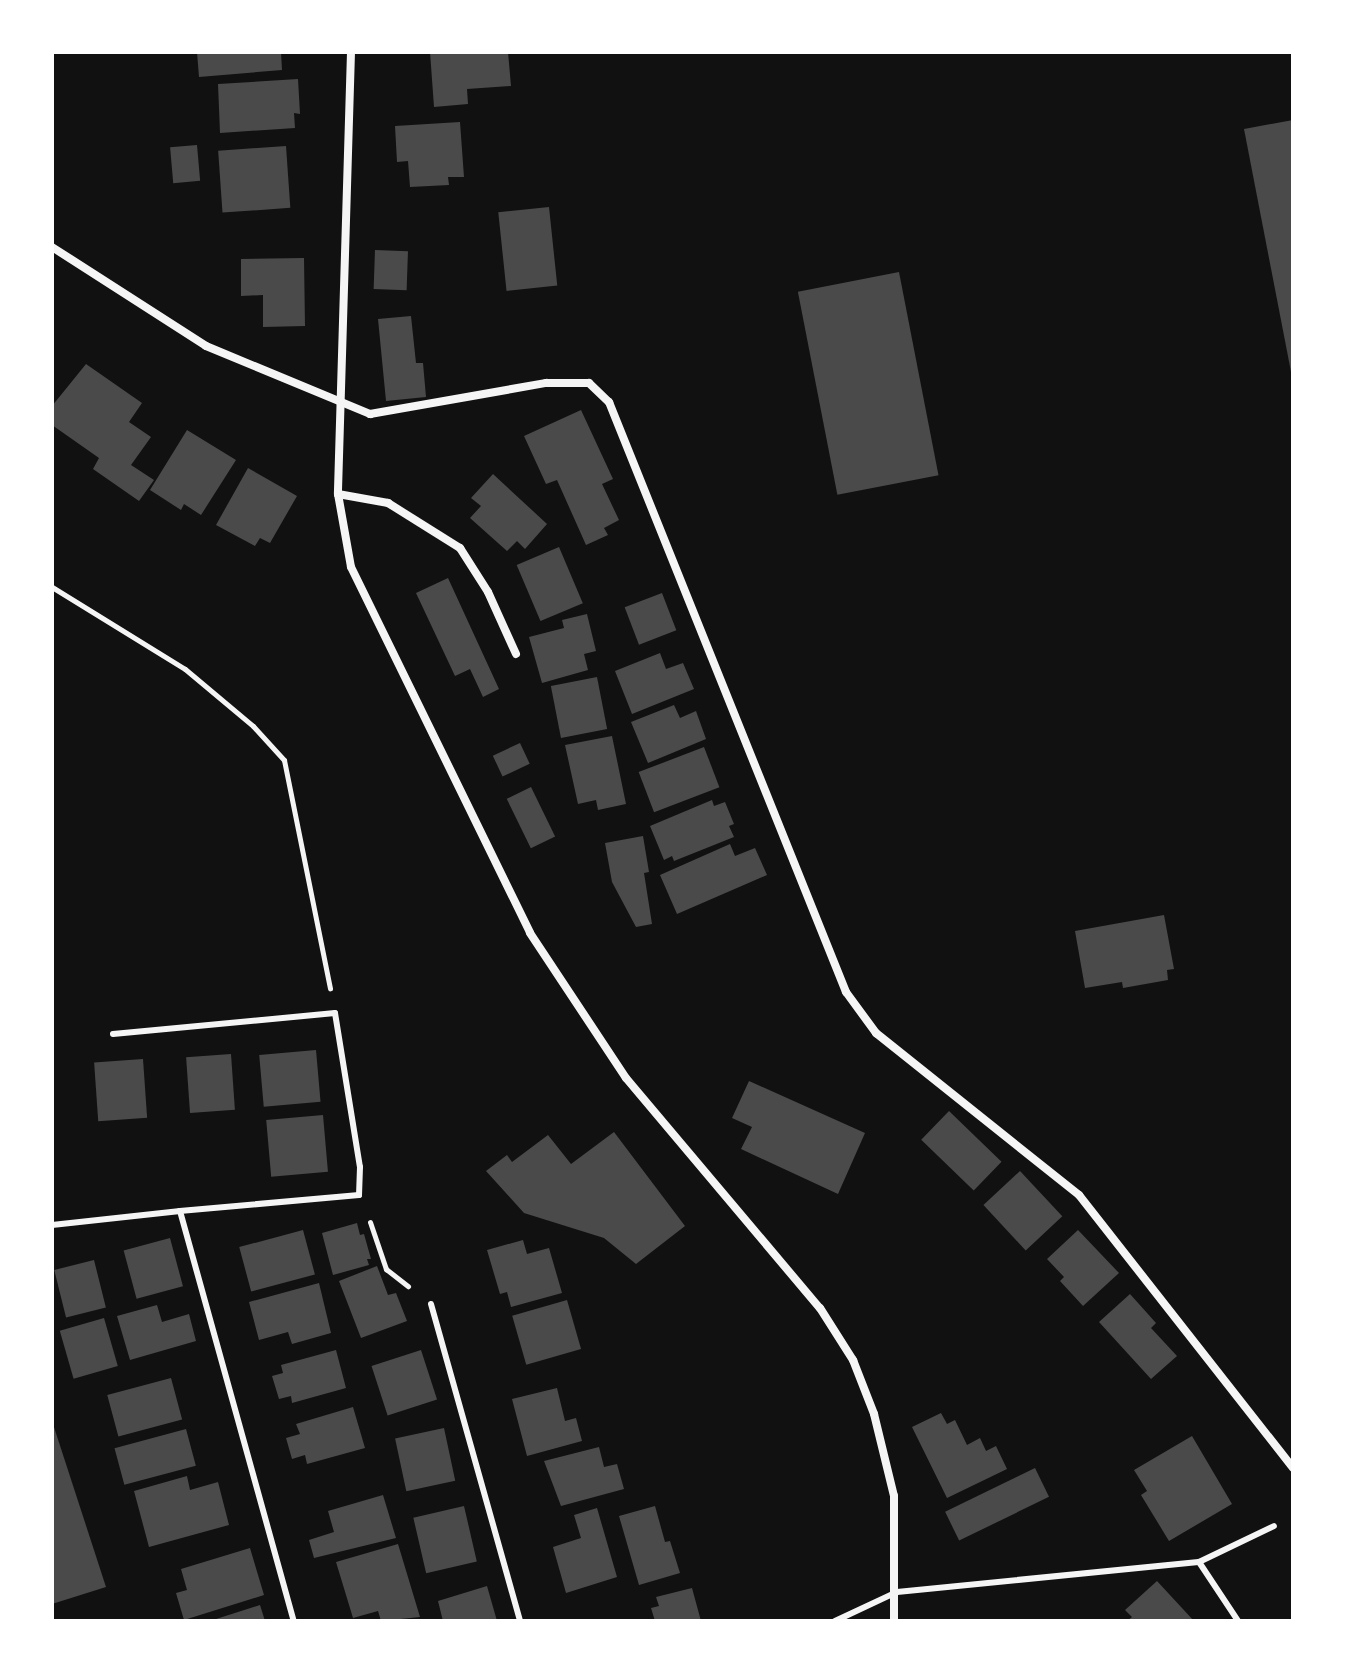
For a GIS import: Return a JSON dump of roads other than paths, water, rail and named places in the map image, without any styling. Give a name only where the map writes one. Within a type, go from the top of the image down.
[{"type":"street","points":[[351,52],[338,494],[351,567],[530,933],[626,1078],[820,1308],[853,1360],[874,1414],[894,1496],[897,1592],[894,1621]]},
{"type":"street","points":[[52,247],[206,346],[370,414],[560,383],[589,383],[609,402],[846,992],[876,1033],[1079,1195],[1293,1468]]},
{"type":"street","points":[[338,494],[388,503],[460,548],[488,592],[516,654]]},
{"type":"lane","points":[[52,1225],[359,1195],[360,1167],[335,1013],[113,1034]]},
{"type":"lane","points":[[180,1211],[294,1621]]},
{"type":"lane","points":[[431,1304],[520,1621]]},
{"type":"lane","points":[[835,1621],[897,1592],[1199,1562],[1274,1526]]},
{"type":"lane","points":[[1199,1562],[1238,1621]]}]
